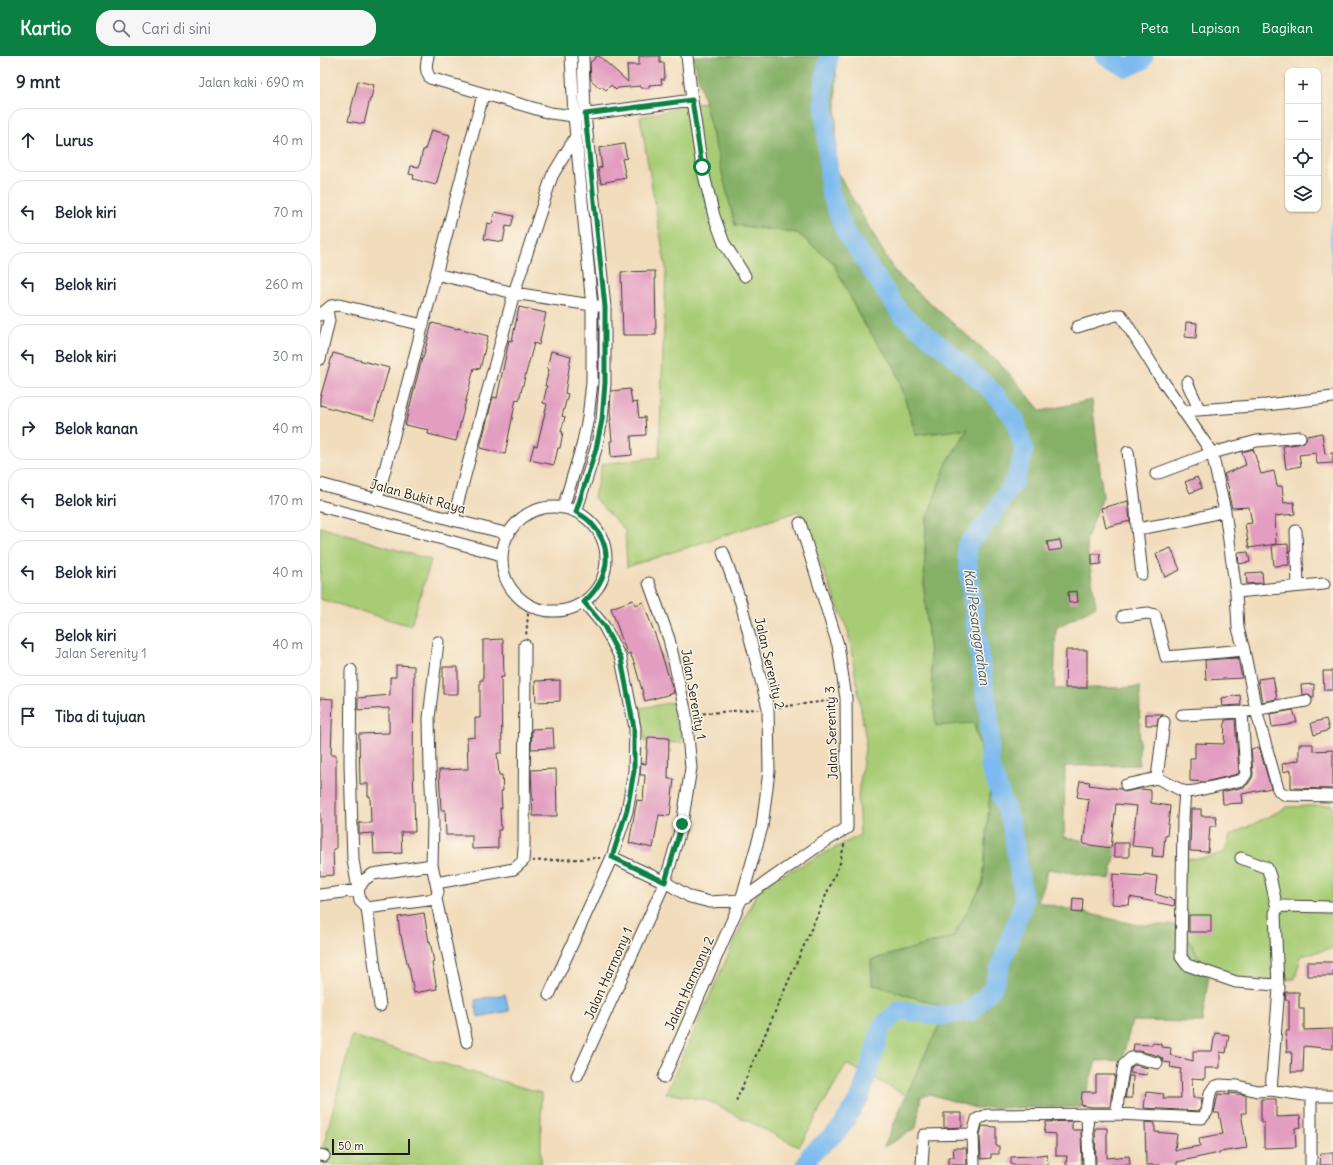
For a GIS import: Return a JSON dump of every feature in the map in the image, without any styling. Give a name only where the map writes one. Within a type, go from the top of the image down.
[{"type":"street","points":[[428,56],[426,68],[427,74],[430,78],[483,95],[550,113],[574,116],[692,100]]},
{"type":"street","points":[[563,508],[582,446],[588,418],[592,382],[592,306],[574,116],[571,56]]},
{"type":"street","points":[[576,512],[596,449],[602,420],[605,383],[605,307],[585,114],[583,56]]},
{"type":"street","points":[[687,56],[702,167],[714,216],[724,243],[745,276]]},
{"type":"street","points":[[377,500],[483,95]]},
{"type":"street","points":[[453,520],[514,293],[552,176],[576,136]]},
{"type":"street","points":[[436,274],[514,293],[605,307]]},
{"type":"street","points":[[320,359],[330,321],[323,312],[334,305],[345,305],[423,325]]},
{"type":"street","points":[[1077,327],[1116,315],[1121,315],[1158,374],[1212,453],[1225,511],[1236,592],[1238,628],[1256,710],[1280,792],[1286,795],[1333,796]]},
{"type":"street","points":[[1187,382],[1200,409]]},
{"type":"street","points":[[1184,411],[1266,405],[1333,397]]},
{"type":"street","points":[[1156,474],[1212,453],[1257,441],[1300,437]]},
{"type":"street","points":[[1128,452],[1136,510],[1142,574]]},
{"type":"street","name":"Jalan Bukit Raya","points":[[320,484],[509,534]]},
{"type":"street","points":[[320,506],[502,555]]},
{"type":"street","points":[[547,508],[563,508],[576,512],[590,522],[600,535],[606,552],[606,569],[602,582],[594,593],[584,602],[570,609],[554,611],[538,609],[524,602],[511,589],[504,573],[502,555],[504,544],[518,521],[532,512],[547,508]]},
{"type":"street","points":[[1137,529],[1189,520],[1225,511]]},
{"type":"street","name":"Jalan Serenity 3","points":[[800,523],[838,645],[846,698],[847,828]]},
{"type":"street","points":[[1296,530],[1298,586]]},
{"type":"street","name":"Jalan Serenity 2","points":[[723,552],[741,602],[768,708],[769,771],[762,827],[741,900]]},
{"type":"street","name":"Jalan Serenity 1","points":[[649,583],[669,638],[686,714],[691,768],[682,824],[665,882]]},
{"type":"street","points":[[1236,592],[1324,584]]},
{"type":"street","points":[[549,995],[612,857],[627,810],[634,771],[634,728],[621,659],[604,626],[584,602]]},
{"type":"street","points":[[1124,616],[1148,613],[1155,615],[1166,656],[1244,650]]},
{"type":"street","points":[[438,642],[429,718],[433,821],[432,865],[438,892],[436,899],[467,1042]]},
{"type":"street","points":[[436,883],[514,869],[523,861],[525,645]]},
{"type":"street","points":[[351,670],[350,764],[353,860],[360,901],[367,908],[380,1006]]},
{"type":"street","points":[[1182,715],[1242,712],[1306,701]]},
{"type":"street","points":[[1126,785],[1157,778],[1185,792],[1242,780],[1246,774],[1242,712]]},
{"type":"street","points":[[1157,778],[1164,722]]},
{"type":"street","points":[[1185,792],[1183,824],[1181,957],[1186,965],[1236,982],[1278,986]]},
{"type":"street","points":[[612,857],[665,882],[690,897],[710,902],[741,900],[821,844],[847,828]]},
{"type":"street","points":[[1241,858],[1267,868],[1270,876],[1276,909],[1278,986],[1280,990],[1271,1090]]},
{"type":"street","points":[[358,890],[364,880],[373,874],[432,865]]},
{"type":"street","name":"Jalan Harmony 1","points":[[577,1076],[665,882]]},
{"type":"street","points":[[320,895],[358,890]]},
{"type":"street","points":[[367,908],[436,899]]},
{"type":"street","name":"Jalan Harmony 2","points":[[664,1077],[741,900]]},
{"type":"street","points":[[1276,909],[1281,906],[1333,907]]},
{"type":"street","points":[[1117,1114],[1124,1065],[1131,1058],[1138,1058],[1157,1063]]},
{"type":"street","points":[[974,1165],[973,1134],[977,1119],[987,1116],[1037,1114],[1117,1114],[1202,1118],[1207,1112],[1210,1093],[1214,1087],[1220,1085],[1238,1086],[1258,1091],[1271,1090],[1311,1096],[1333,1096]]},
{"type":"street","points":[[1311,1096],[1311,1165]]},
{"type":"street","points":[[1087,1114],[1089,1165]]},
{"type":"street","points":[[922,1165],[924,1135],[973,1134]]},
{"type":"path","points":[[524,602],[528,615],[525,645]]},
{"type":"path","points":[[736,1101],[840,863],[847,828]]},
{"type":"path","points":[[523,861],[612,857]]},
{"type":"green space","points":[[693,56],[836,56],[836,170],[895,272],[1006,370],[1041,411],[1092,400],[1103,497],[1086,540],[1096,606],[1056,628],[1054,689],[1140,687],[1139,765],[1065,766],[1064,837],[1117,847],[1110,879],[1048,869],[1038,902],[1138,925],[1180,925],[1209,974],[1202,1022],[1132,1021],[1122,1060],[1096,1061],[1082,1107],[975,1108],[930,1094],[921,1097],[916,1128],[884,1147],[906,1095],[947,1008],[872,984],[871,960],[953,937],[983,883],[990,792],[974,723],[936,726],[924,587],[926,521],[947,462],[968,429],[916,435],[895,367],[862,321],[833,262],[797,233],[735,225]]},
{"type":"green space","points":[[705,102],[735,225],[797,233],[833,262],[862,321],[895,367],[916,435],[968,429],[947,462],[926,521],[924,587],[936,725],[974,722],[990,792],[983,883],[953,937],[871,960],[872,984],[948,1008],[906,1095],[846,1064],[799,1147],[706,1100],[666,1093],[759,887],[860,835],[858,796],[866,741],[848,631],[799,511],[627,567],[625,530],[594,498],[602,464],[659,457],[666,269],[640,117]]},
{"type":"green space","points":[[320,527],[431,560],[411,626],[320,599]]},
{"type":"green space","points":[[675,702],[682,743],[645,742],[641,708]]},
{"type":"green space","points":[[1333,805],[1333,948],[1301,956],[1295,979],[1237,980],[1186,965],[1181,859],[1206,858],[1225,852],[1230,835],[1287,807]]},
{"type":"green space","points":[[352,1036],[541,1093],[541,1165],[324,1165],[323,1148]]},
{"type":"water","points":[[505,994],[509,1011],[478,1017],[475,1000]]},
{"type":"building","points":[[597,56],[599,56],[628,82],[627,65],[639,65],[639,56],[660,56],[660,63],[664,63],[665,79],[661,79],[662,84],[649,85],[649,88],[640,88],[640,86],[618,88],[616,90],[611,85],[606,90],[601,86],[600,88],[591,80],[590,63]]},
{"type":"building","points":[[358,81],[374,85],[364,124],[348,121]]},
{"type":"building","points":[[431,130],[450,135],[436,185],[413,179],[414,175],[409,174],[411,166],[419,167],[423,150],[425,150]]},
{"type":"building","points":[[624,144],[627,158],[622,159],[626,178],[601,183],[598,168],[602,167],[599,148]]},
{"type":"building","points":[[495,212],[514,216],[511,227],[506,226],[503,242],[484,239],[487,223],[492,224]]},
{"type":"building","points":[[655,271],[656,335],[623,335],[621,272]]},
{"type":"building","points":[[519,307],[546,313],[539,345],[534,343],[519,400],[516,399],[505,454],[480,448],[493,397],[497,398],[509,340],[512,341]]},
{"type":"building","points":[[1186,322],[1197,323],[1196,338],[1185,337]]},
{"type":"building","points":[[432,323],[488,336],[480,369],[474,368],[456,441],[428,434],[429,430],[405,425]]},
{"type":"building","points":[[551,351],[571,356],[565,393],[568,394],[562,416],[565,417],[561,432],[563,432],[560,448],[558,448],[554,465],[530,460],[534,445],[537,446],[547,404],[543,403],[549,369],[547,368]]},
{"type":"building","points":[[333,353],[389,368],[374,420],[320,405],[320,398]]},
{"type":"building","points":[[630,389],[632,403],[637,402],[639,418],[645,417],[646,435],[631,436],[632,455],[611,457],[611,391]]},
{"type":"building","points":[[1322,433],[1325,454],[1333,453],[1333,463],[1317,464],[1316,453],[1299,455],[1301,466],[1286,469],[1283,446],[1304,443],[1307,436]]},
{"type":"building","points":[[1253,449],[1261,474],[1274,471],[1277,486],[1282,486],[1284,503],[1294,502],[1295,514],[1275,516],[1276,544],[1249,548],[1245,524],[1252,523],[1249,507],[1232,508],[1228,492],[1230,492],[1224,474],[1246,465],[1242,452]]},
{"type":"building","points":[[1197,477],[1202,488],[1190,493],[1185,482]]},
{"type":"building","points":[[1128,501],[1130,521],[1106,527],[1101,508]]},
{"type":"building","points":[[1060,540],[1062,549],[1049,551],[1047,542]]},
{"type":"building","points":[[1288,544],[1289,565],[1274,566],[1272,545]]},
{"type":"building","points":[[1171,548],[1180,570],[1165,577],[1156,554]]},
{"type":"building","points":[[1248,552],[1250,562],[1239,564],[1238,553]]},
{"type":"building","points":[[1092,554],[1100,554],[1101,564],[1092,565]]},
{"type":"building","points":[[1262,572],[1263,583],[1247,584],[1246,573]]},
{"type":"building","points":[[1077,591],[1078,602],[1069,603],[1068,592]]},
{"type":"building","points":[[633,600],[635,605],[643,602],[674,693],[645,701],[635,665],[630,653],[627,654],[611,608]]},
{"type":"building","points":[[503,639],[504,677],[501,677],[502,753],[497,753],[499,775],[502,775],[503,791],[501,791],[502,808],[500,808],[501,830],[498,830],[498,848],[472,849],[472,835],[446,835],[445,810],[441,810],[439,770],[468,769],[467,738],[475,737],[475,718],[480,718],[480,680],[483,680],[483,640]]},
{"type":"building","points":[[1066,650],[1087,650],[1087,688],[1065,688]]},
{"type":"building","points":[[1238,658],[1242,678],[1206,680],[1205,660]]},
{"type":"building","points":[[396,665],[414,666],[413,767],[415,832],[401,832],[402,853],[374,854],[373,833],[359,834],[359,823],[371,823],[368,784],[360,784],[359,734],[389,733],[389,708],[358,710],[358,698],[390,695],[390,677],[396,677]]},
{"type":"building","points":[[443,667],[458,667],[458,694],[443,694]]},
{"type":"building","points":[[1323,671],[1333,671],[1333,690],[1324,690]]},
{"type":"building","points":[[1273,677],[1277,699],[1262,702],[1258,679]]},
{"type":"building","points":[[560,680],[560,701],[536,702],[535,681]]},
{"type":"building","points":[[1314,684],[1314,698],[1308,694],[1302,695],[1301,685]]},
{"type":"building","points":[[1240,695],[1241,705],[1222,706],[1221,698]]},
{"type":"building","points":[[320,698],[333,699],[331,755],[336,755],[336,849],[333,849],[334,875],[320,876]]},
{"type":"building","points":[[1293,710],[1297,722],[1272,727],[1270,714]]},
{"type":"building","points":[[1146,714],[1163,715],[1158,718],[1157,725],[1146,725]]},
{"type":"building","points":[[1235,719],[1238,774],[1205,782],[1190,781],[1190,758],[1195,758],[1195,743],[1224,744],[1225,720]]},
{"type":"building","points":[[1326,719],[1329,730],[1314,735],[1311,723]]},
{"type":"building","points":[[553,728],[554,748],[531,749],[532,729]]},
{"type":"building","points":[[648,737],[669,738],[668,779],[674,779],[670,816],[659,815],[653,848],[629,843],[637,800],[643,801],[645,775],[640,775],[641,763],[646,764]]},
{"type":"building","points":[[1299,744],[1313,744],[1313,751],[1333,750],[1333,789],[1291,788],[1291,770],[1283,772],[1282,764],[1299,760]]},
{"type":"building","points":[[1259,747],[1271,788],[1242,794],[1243,803],[1223,804],[1222,792],[1244,787],[1252,778],[1251,749]]},
{"type":"building","points":[[556,769],[557,816],[533,816],[531,770]]},
{"type":"building","points":[[1080,781],[1090,782],[1089,785],[1121,789],[1124,792],[1139,789],[1151,790],[1151,803],[1170,806],[1163,857],[1152,856],[1153,848],[1132,846],[1137,806],[1116,804],[1111,848],[1083,844],[1089,799],[1077,797]]},
{"type":"building","points":[[1191,809],[1201,809],[1201,816],[1216,816],[1217,826],[1210,826],[1208,852],[1190,851]]},
{"type":"building","points":[[1114,843],[1129,843],[1129,857],[1114,857]]},
{"type":"building","points":[[1113,874],[1143,876],[1144,874],[1157,876],[1155,894],[1175,900],[1174,906],[1130,897],[1129,905],[1112,904]]},
{"type":"building","points":[[1073,898],[1083,899],[1082,913],[1072,912]]},
{"type":"building","points":[[424,913],[434,962],[432,963],[437,989],[414,993],[409,967],[400,935],[398,917]]},
{"type":"building","points":[[1189,915],[1211,915],[1211,932],[1189,932]]},
{"type":"building","points":[[1307,962],[1333,962],[1333,976],[1307,976]]},
{"type":"building","points":[[1286,992],[1299,992],[1299,1009],[1304,1009],[1304,1030],[1333,1029],[1333,1049],[1304,1046],[1303,1072],[1291,1072],[1292,1052],[1287,1052],[1286,1031],[1289,1031],[1289,1000],[1285,1000]]},
{"type":"building","points":[[1215,1033],[1229,1035],[1226,1053],[1220,1052],[1220,1068],[1205,1068],[1205,1079],[1192,1078],[1193,1098],[1202,1098],[1199,1111],[1144,1108],[1146,1092],[1164,1094],[1163,1098],[1181,1098],[1181,1069],[1170,1067],[1171,1063],[1164,1062],[1159,1056],[1140,1051],[1133,1051],[1134,1044],[1161,1044],[1161,1047],[1171,1048],[1170,1055],[1193,1061],[1193,1051],[1212,1051]]},
{"type":"building","points":[[1134,1065],[1148,1068],[1147,1075],[1130,1073],[1131,1068]]},
{"type":"building","points":[[1096,1075],[1115,1075],[1110,1107],[1092,1107],[1081,1105],[1082,1092],[1096,1092]]},
{"type":"building","points":[[1129,1076],[1133,1076],[1132,1098],[1125,1098]]},
{"type":"building","points":[[1229,1093],[1246,1095],[1246,1113],[1241,1113],[1247,1148],[1219,1152],[1177,1162],[1177,1165],[1146,1165],[1145,1122],[1155,1123],[1155,1132],[1177,1134],[1175,1150],[1200,1146],[1199,1138],[1223,1134],[1219,1113],[1214,1113],[1218,1094],[1229,1095]]},
{"type":"building","points":[[1261,1099],[1276,1099],[1276,1117],[1300,1116],[1301,1127],[1295,1128],[1296,1147],[1264,1148],[1264,1122],[1261,1122]]},
{"type":"building","points":[[944,1113],[962,1113],[962,1127],[944,1128]]},
{"type":"building","points":[[1072,1121],[1072,1130],[1081,1130],[1082,1165],[1066,1165],[1067,1156],[1056,1156],[1056,1134],[1044,1133],[1046,1122]]},
{"type":"building","points":[[982,1126],[996,1127],[996,1146],[999,1146],[999,1154],[991,1154],[991,1158],[981,1159],[980,1135]]},
{"type":"building","points":[[1095,1128],[1107,1128],[1107,1158],[1129,1156],[1130,1165],[1096,1165]]},
{"type":"building","points":[[953,1148],[966,1148],[967,1165],[948,1165],[948,1157],[954,1157]]},
{"type":"building","points":[[1321,1153],[1333,1153],[1333,1165],[1320,1165]]},
{"type":"building","points":[[1047,1154],[1048,1165],[1011,1165],[1011,1157]]},
{"type":"waterway","name":"Kali Pesanggrahan","points":[[806,1165],[810,1155],[840,1129],[860,1097],[881,1027],[899,1010],[940,1016],[970,1012],[992,989],[1024,901],[1011,822],[990,767],[989,713],[977,639],[966,546],[990,519],[1015,480],[1024,450],[1015,419],[991,390],[948,352],[902,315],[845,232],[830,191],[823,87],[829,56]]},
{"type":"waterway","name":"Kali Pesanggrahan","points":[[1105,56],[1127,68],[1142,61],[1144,56]]},
{"type":"waterway","points":[[1333,223],[1331,229],[1333,273]]},
{"type":"route","points":[[682,824],[665,882],[612,857],[627,810],[634,771],[634,728],[621,659],[604,626],[584,602],[594,593],[602,582],[606,569],[606,552],[600,535],[590,522],[576,512],[596,449],[602,420],[605,383],[605,307],[585,114],[692,100],[702,167]]}]
